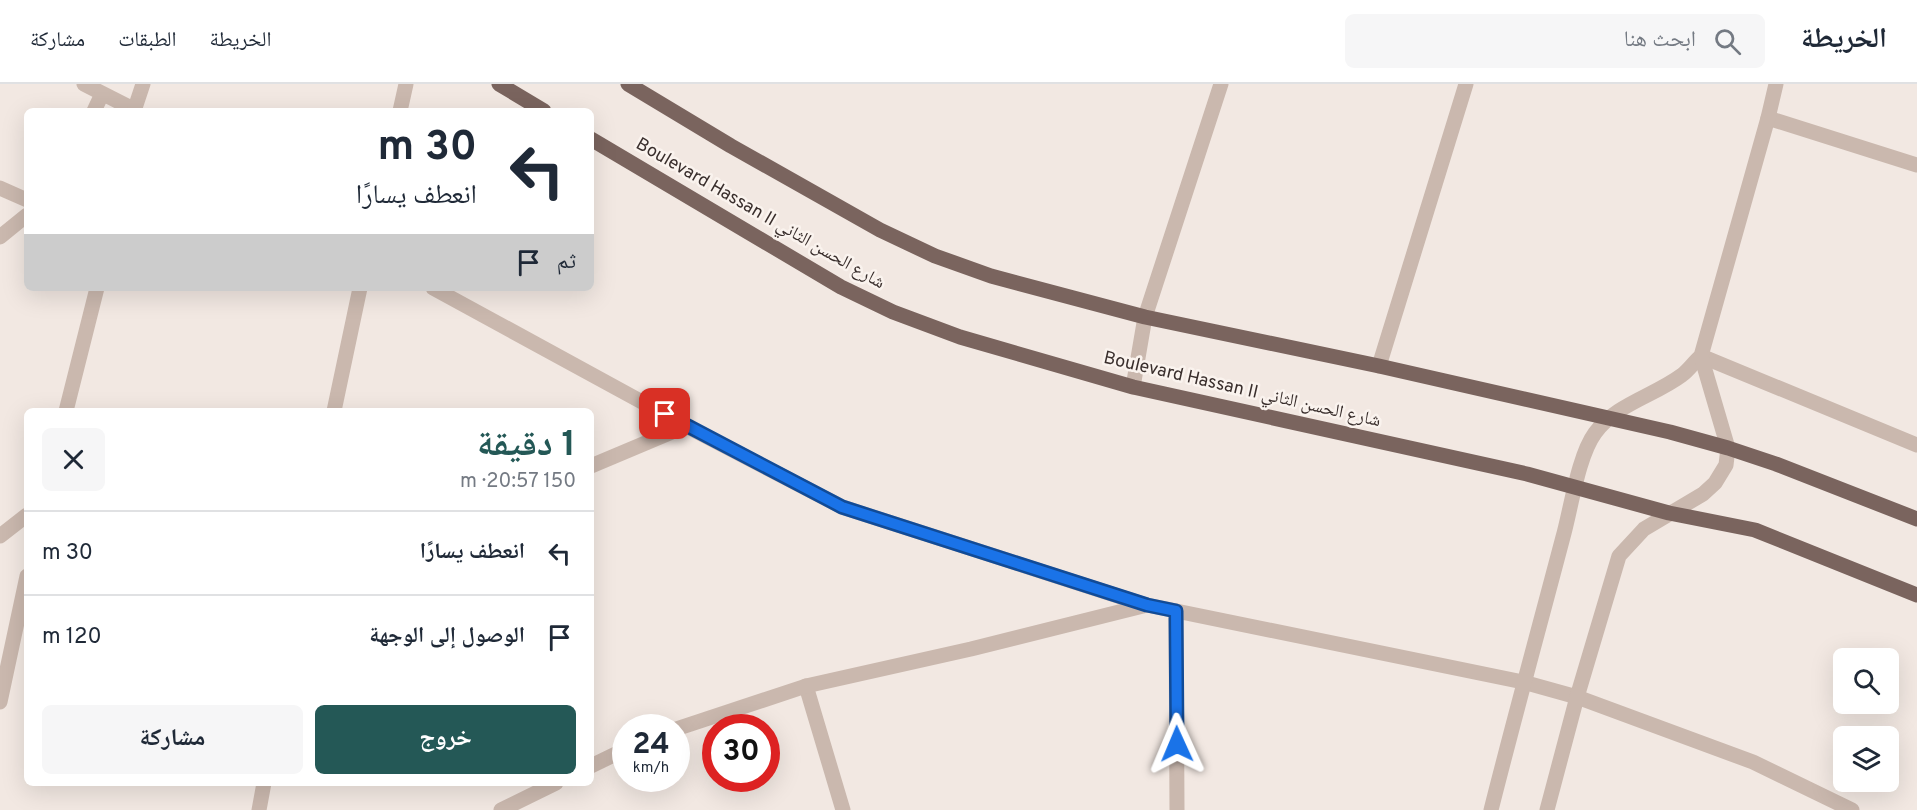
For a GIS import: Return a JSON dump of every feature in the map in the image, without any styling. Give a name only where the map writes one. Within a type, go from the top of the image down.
[{"type":"main road","points":[[499,84],[539,108]]},
{"type":"main road","points":[[628,84],[731,146],[870,224],[935,256],[990,276],[1145,317],[1379,366],[1670,432],[1776,464],[1917,519]]},
{"type":"main road","name":"Boulevard Hassan II شارع الحسن الثاني","points":[[594,141],[841,287],[892,312],[960,337],[1133,387],[1575,486],[1670,513],[1755,530],[1917,595]]},
{"type":"street","points":[[84,84],[128,108]]},
{"type":"street","points":[[135,108],[143,84]]},
{"type":"street","points":[[401,108],[406,84]]},
{"type":"street","points":[[1133,387],[1145,317],[1221,84]]},
{"type":"street","points":[[1379,366],[1466,84]]},
{"type":"street","points":[[1491,810],[1523,682],[1588,444],[1609,418],[1682,375],[1701,356],[1776,84]]},
{"type":"street","points":[[95,108],[102,94]]},
{"type":"street","points":[[1768,118],[1917,165]]},
{"type":"street","points":[[0,188],[24,199]]},
{"type":"street","points":[[0,237],[24,217]]},
{"type":"street","points":[[67,408],[96,291]]},
{"type":"street","points":[[335,408],[359,291]]},
{"type":"street","points":[[438,291],[686,426],[842,507],[1147,605],[1523,682],[1577,697],[1753,762],[1852,810]]},
{"type":"street","points":[[1701,356],[1917,445]]},
{"type":"street","points":[[1547,810],[1577,697],[1619,556],[1644,529],[1703,494],[1715,483],[1726,465],[1728,448],[1701,356]]},
{"type":"street","points":[[594,465],[686,426]]},
{"type":"street","points":[[0,536],[24,517]]},
{"type":"street","points":[[0,702],[24,590]]},
{"type":"street","points":[[690,724],[806,686],[971,649],[1147,605]]},
{"type":"street","points":[[1176,611],[1177,810]]},
{"type":"street","points":[[806,686],[843,810]]},
{"type":"street","points":[[594,765],[612,756]]},
{"type":"street","points":[[259,810],[263,786]]},
{"type":"street","points":[[501,810],[550,786]]},
{"type":"route","points":[[665,414],[842,507],[1147,605],[1176,611],[1177,744]]}]
